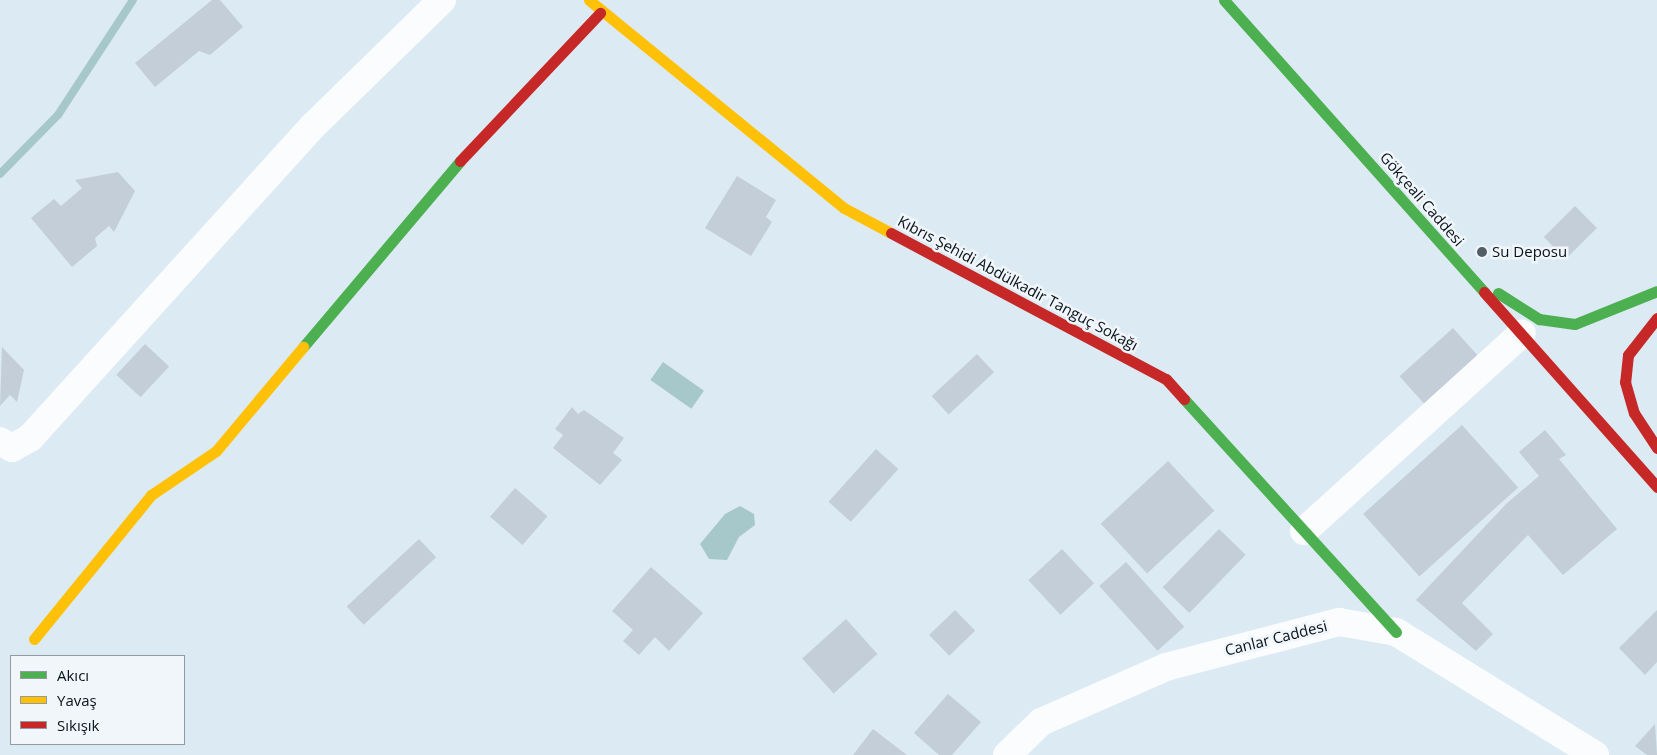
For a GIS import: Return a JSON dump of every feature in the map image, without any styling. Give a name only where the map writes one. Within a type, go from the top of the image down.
[{"type":"street","points":[[0,441],[12,448],[30,438],[314,125],[442,0]]},
{"type":"street","name":"Kıbrıs Şehidi Abdülkadir Tanguç Sokağı","points":[[589,0],[600,14],[844,208],[1166,379],[1396,632]]},
{"type":"street","name":"Gökçeali Caddesi","points":[[1224,0],[1657,486]]},
{"type":"street","points":[[34,639],[151,495],[216,451],[484,132],[600,14]]},
{"type":"street","points":[[1441,242],[1505,298],[1538,319],[1576,324],[1657,291]]},
{"type":"street","points":[[1657,318],[1628,355],[1625,382],[1634,413],[1657,448]]},
{"type":"street","points":[[1304,532],[1522,333]]},
{"type":"street","name":"Canlar Caddesi","points":[[1007,755],[1041,722],[1166,667],[1339,622],[1396,632],[1595,755]]},
{"type":"shaded area","points":[[663,362],[704,391],[691,409],[650,380]]},
{"type":"shaded area","points":[[740,506],[754,514],[755,525],[739,537],[727,560],[709,559],[700,544],[725,514]]},
{"type":"building","points":[[212,0],[220,0],[243,27],[210,55],[199,51],[155,87],[135,63]]},
{"type":"building","points":[[118,172],[135,191],[114,232],[109,226],[95,238],[97,246],[72,267],[31,218],[54,199],[61,206],[82,188],[75,180]]},
{"type":"building","points":[[737,176],[776,200],[766,217],[772,222],[751,256],[705,228]]},
{"type":"building","points":[[1575,206],[1597,228],[1566,259],[1544,237]]},
{"type":"building","points":[[1453,328],[1482,360],[1428,408],[1399,376]]},
{"type":"building","points":[[145,344],[169,367],[140,397],[116,375]]},
{"type":"building","points":[[2,347],[24,370],[17,402],[10,395],[0,406]]},
{"type":"building","points":[[977,354],[994,372],[949,415],[932,396]]},
{"type":"building","points":[[572,407],[578,414],[584,410],[624,438],[613,453],[622,460],[600,485],[553,448],[563,435],[555,429]]},
{"type":"building","points":[[1462,425],[1518,487],[1419,576],[1363,514]]},
{"type":"building","points":[[1545,430],[1566,455],[1559,459],[1617,529],[1563,575],[1528,535],[1462,603],[1493,634],[1476,651],[1416,600],[1506,504],[1539,476],[1519,452]]},
{"type":"building","points":[[876,449],[898,469],[851,522],[828,502]]},
{"type":"building","points":[[1168,461],[1214,511],[1147,573],[1101,524]]},
{"type":"building","points":[[515,488],[547,516],[523,545],[490,517]]},
{"type":"building","points":[[1219,529],[1246,555],[1189,613],[1163,587]]},
{"type":"building","points":[[419,539],[436,557],[364,625],[347,607]]},
{"type":"building","points":[[1062,549],[1094,583],[1060,615],[1028,580]]},
{"type":"building","points":[[1126,562],[1184,627],[1157,651],[1099,586]]},
{"type":"building","points":[[651,567],[703,613],[669,651],[655,637],[639,655],[623,641],[633,630],[612,611]]},
{"type":"building","points":[[955,610],[975,631],[949,656],[929,635]]},
{"type":"building","points":[[1657,610],[1657,662],[1645,675],[1619,648]]},
{"type":"building","points":[[846,619],[877,654],[834,693],[802,658]]},
{"type":"building","points":[[948,694],[981,722],[952,755],[939,755],[914,733]]},
{"type":"building","points":[[1655,724],[1657,755],[1647,755],[1635,746]]},
{"type":"building","points":[[873,729],[907,755],[853,755]]},
{"type":"waterway","points":[[0,174],[58,115],[133,0]]},
{"type":"traffic: fast","points":[[1224,0],[1484,292]]},
{"type":"traffic: fast","points":[[303,347],[460,161]]},
{"type":"traffic: fast","points":[[1498,293],[1539,319],[1575,324],[1657,291]]},
{"type":"traffic: fast","points":[[1184,399],[1396,632]]},
{"type":"traffic: slow","points":[[589,0],[844,208],[891,233]]},
{"type":"traffic: slow","points":[[34,639],[151,495],[216,451],[303,347]]},
{"type":"traffic: jam","points":[[460,161],[600,13]]},
{"type":"traffic: jam","points":[[891,233],[1166,379],[1184,399]]},
{"type":"traffic: jam","points":[[1484,292],[1657,487]]},
{"type":"traffic: jam","points":[[1657,318],[1628,355],[1625,382],[1634,413],[1657,448]]},
{"type":"place","name":"Su Deposu","points":[[1482,252]]}]
